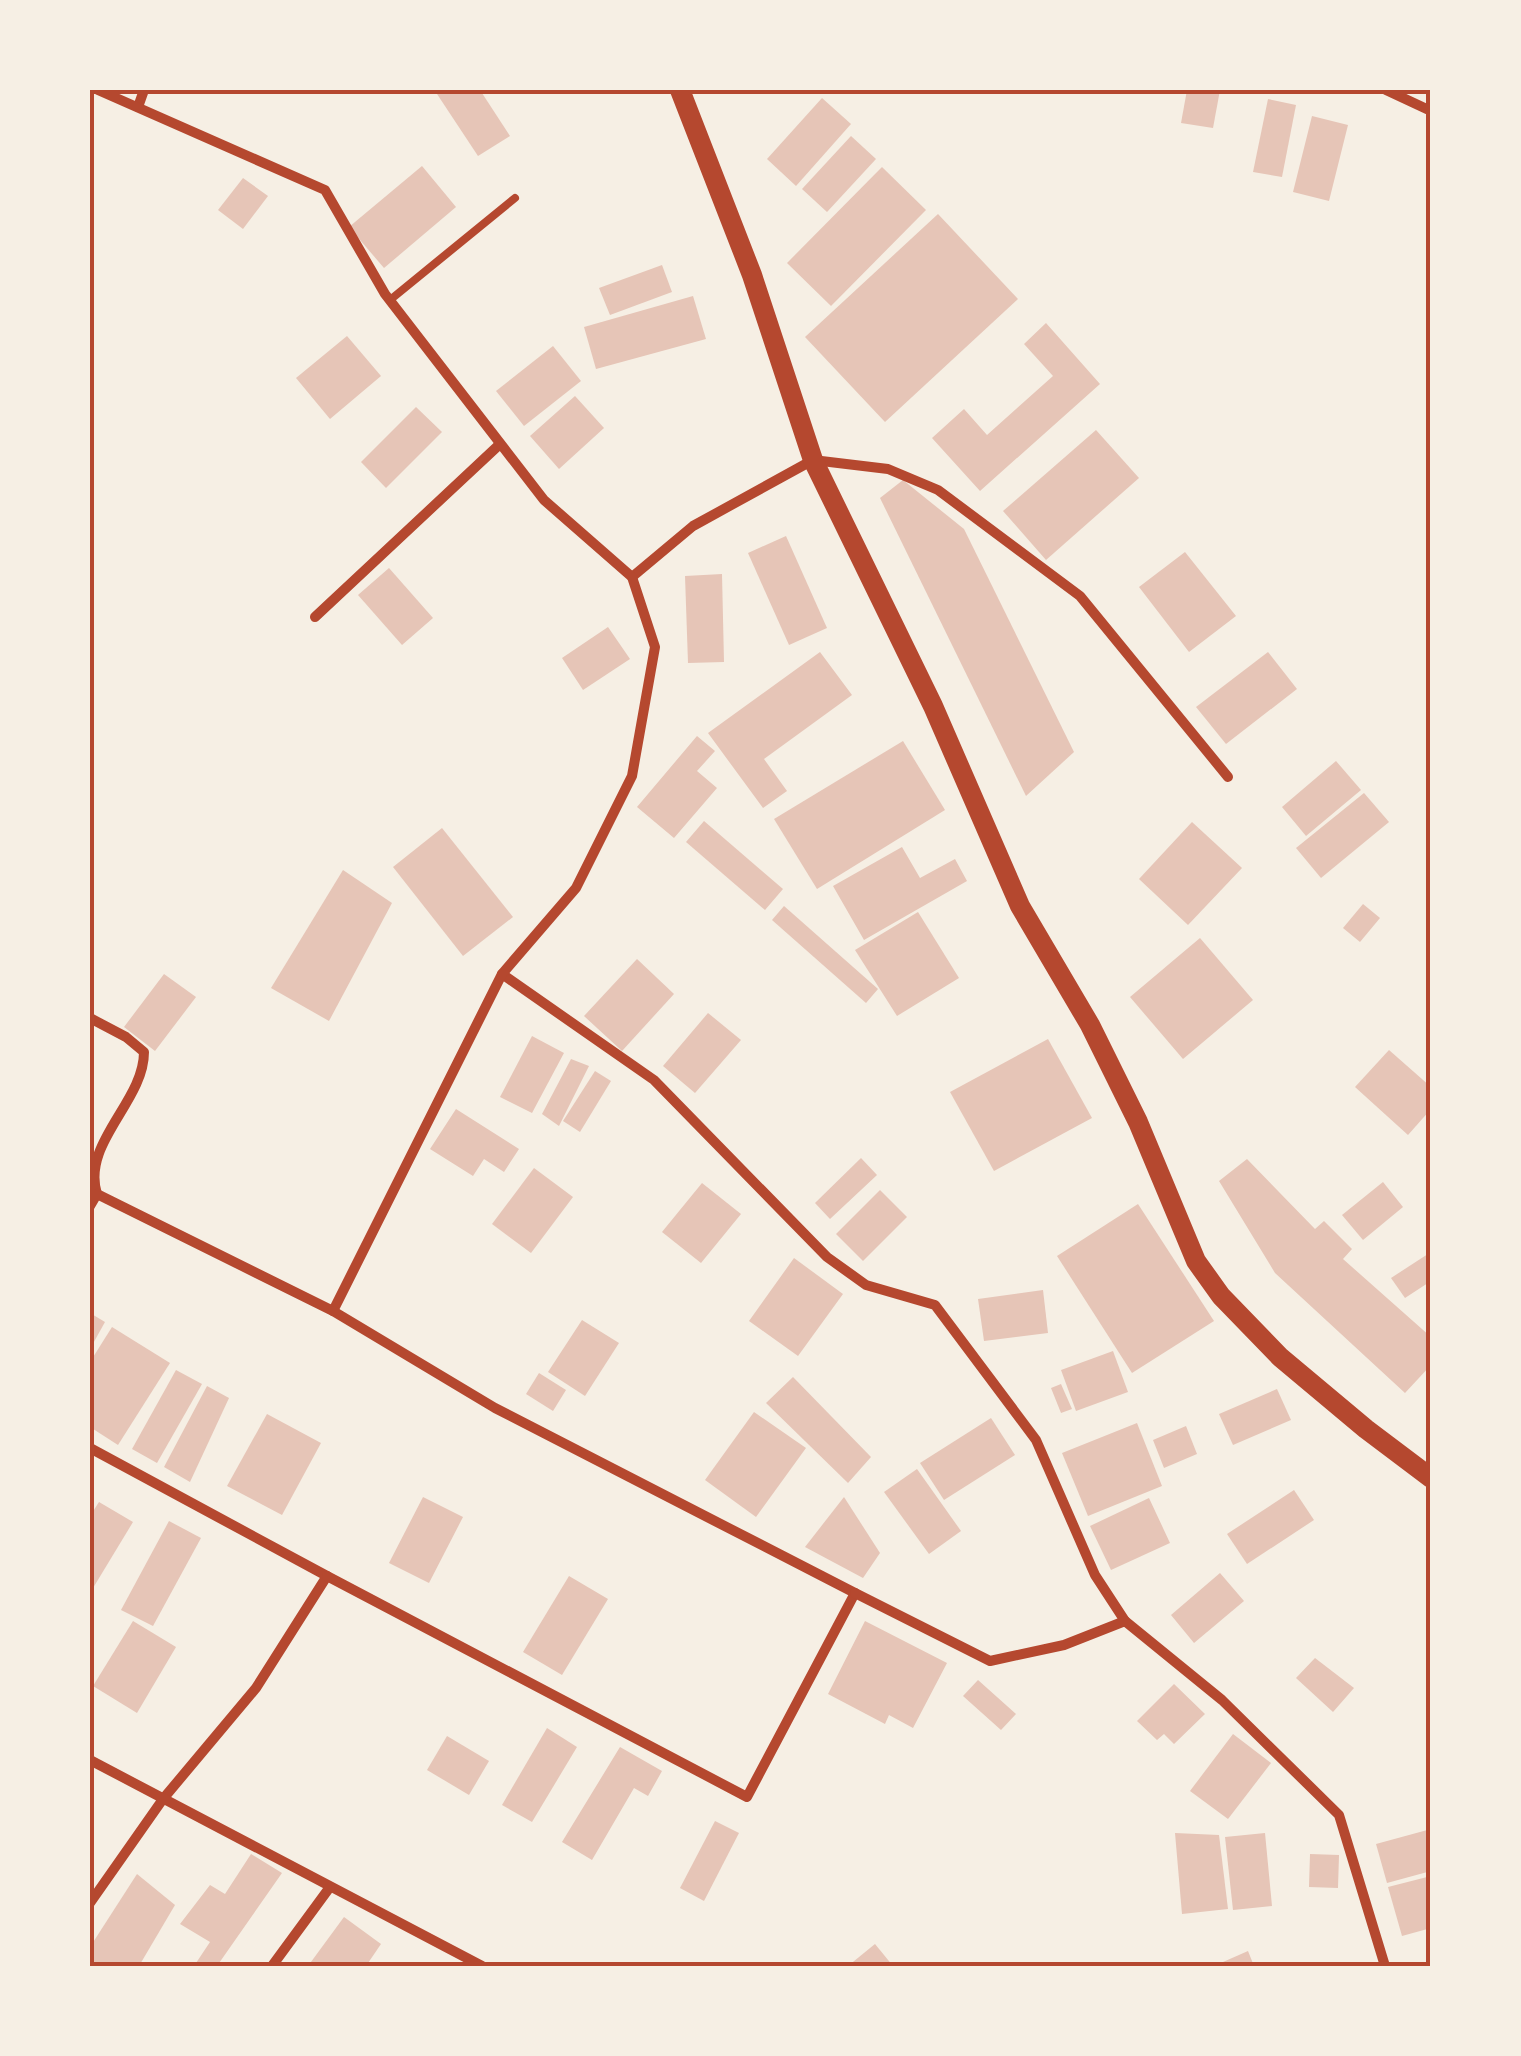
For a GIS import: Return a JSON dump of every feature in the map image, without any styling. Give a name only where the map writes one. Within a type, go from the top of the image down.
[{"type":"main road","points":[[680,90],[752,276],[813,460],[933,706],[1020,906],[1090,1025],[1130,1106],[1196,1261],[1221,1296],[1280,1357],[1431,1478]]},
{"type":"street","points":[[98,90],[325,190],[390,300],[544,500],[632,577],[655,647],[632,776],[576,888],[502,974],[333,1311]]},
{"type":"street","points":[[138,106],[144,90]]},
{"type":"street","points":[[1386,90],[1431,111]]},
{"type":"street","points":[[315,617],[500,444]]},
{"type":"street","points":[[632,577],[693,526],[813,460],[888,469],[938,490],[1080,596],[1228,777]]},
{"type":"street","points":[[502,974],[654,1080],[827,1258],[866,1285],[935,1306],[1036,1440],[1095,1574],[1125,1621],[1222,1700],[1339,1814],[1385,1966]]},
{"type":"street","points":[[90,1018],[126,1037],[144,1052],[140,1078],[97,1161],[92,1178],[97,1194],[333,1311],[494,1408],[990,1661],[1064,1645],[1125,1621]]},
{"type":"street","points":[[90,1206],[97,1194]]},
{"type":"street","points":[[90,1448],[747,1797],[855,1594]]},
{"type":"street","points":[[90,1903],[164,1799],[256,1688],[327,1576]]},
{"type":"street","points":[[90,1760],[482,1966]]},
{"type":"street","points":[[272,1966],[330,1887]]},
{"type":"lane","points":[[390,300],[515,198]]},
{"type":"building","points":[[444,90],[480,90],[510,136],[478,156],[437,94]]},
{"type":"building","points":[[1187,90],[1220,90],[1213,128],[1181,123]]},
{"type":"building","points":[[822,98],[851,124],[796,186],[767,159]]},
{"type":"building","points":[[1268,99],[1296,105],[1282,177],[1253,172]]},
{"type":"building","points":[[1312,116],[1348,125],[1329,201],[1293,192]]},
{"type":"building","points":[[851,136],[876,159],[827,212],[802,189]]},
{"type":"building","points":[[422,166],[456,207],[384,268],[349,227]]},
{"type":"building","points":[[882,167],[926,210],[831,306],[787,263]]},
{"type":"building","points":[[243,178],[268,196],[243,229],[218,210]]},
{"type":"building","points":[[938,214],[1018,299],[885,422],[805,337]]},
{"type":"building","points":[[662,265],[672,292],[610,315],[599,288]]},
{"type":"building","points":[[693,296],[706,339],[596,369],[584,327]]},
{"type":"building","points":[[1046,323],[1100,384],[980,491],[932,438],[964,409],[987,435],[1053,376],[1024,344]]},
{"type":"building","points":[[347,336],[381,376],[330,419],[296,378]]},
{"type":"building","points":[[553,346],[581,381],[524,426],[496,391]]},
{"type":"building","points":[[575,396],[604,428],[559,469],[530,436]]},
{"type":"building","points":[[416,407],[442,432],[386,488],[361,462]]},
{"type":"building","points":[[1096,430],[1139,478],[1046,560],[1003,511]]},
{"type":"building","points":[[903,480],[964,529],[1074,752],[1026,796],[880,498]]},
{"type":"building","points":[[786,536],[827,628],[789,645],[748,553]]},
{"type":"building","points":[[1185,552],[1236,616],[1189,652],[1139,587]]},
{"type":"building","points":[[389,568],[433,618],[402,645],[358,595]]},
{"type":"building","points":[[722,574],[724,662],[688,663],[685,576]]},
{"type":"building","points":[[608,627],[630,659],[583,690],[562,658]]},
{"type":"building","points":[[820,652],[852,695],[764,759],[787,791],[763,808],[708,733]]},
{"type":"building","points":[[1268,652],[1297,689],[1226,744],[1196,707]]},
{"type":"building","points":[[697,736],[715,751],[697,771],[717,788],[674,838],[637,807]]},
{"type":"building","points":[[903,741],[945,810],[817,889],[774,819]]},
{"type":"building","points":[[1336,761],[1361,790],[1306,836],[1282,807]]},
{"type":"building","points":[[1364,793],[1389,822],[1321,878],[1296,848]]},
{"type":"building","points":[[704,821],[783,889],[765,910],[686,842]]},
{"type":"building","points":[[1192,822],[1242,868],[1188,925],[1139,879]]},
{"type":"building","points":[[442,828],[513,917],[463,956],[393,867]]},
{"type":"building","points":[[902,847],[920,878],[955,859],[967,881],[864,940],[833,886]]},
{"type":"building","points":[[343,870],[392,903],[329,1021],[271,988]]},
{"type":"building","points":[[1363,904],[1380,918],[1360,942],[1343,928]]},
{"type":"building","points":[[784,906],[878,989],[866,1003],[772,920]]},
{"type":"building","points":[[918,912],[959,978],[897,1016],[855,950]]},
{"type":"building","points":[[1200,938],[1253,1000],[1183,1059],[1130,997]]},
{"type":"building","points":[[637,959],[674,994],[622,1051],[584,1016]]},
{"type":"building","points":[[164,974],[196,997],[155,1051],[124,1027]]},
{"type":"building","points":[[708,1013],[741,1040],[695,1093],[663,1066]]},
{"type":"building","points":[[532,1036],[564,1053],[532,1113],[500,1097]]},
{"type":"building","points":[[1048,1039],[1092,1118],[994,1171],[950,1092]]},
{"type":"building","points":[[1389,1050],[1431,1087],[1431,1109],[1408,1135],[1355,1087]]},
{"type":"building","points":[[571,1059],[589,1066],[559,1126],[542,1114]]},
{"type":"building","points":[[595,1071],[611,1081],[580,1132],[563,1121]]},
{"type":"building","points":[[456,1109],[519,1149],[504,1172],[484,1159],[473,1176],[430,1149]]},
{"type":"building","points":[[861,1158],[877,1175],[830,1219],[815,1203]]},
{"type":"building","points":[[1247,1159],[1315,1229],[1324,1221],[1352,1249],[1343,1259],[1431,1337],[1431,1365],[1405,1393],[1275,1273],[1219,1181]]},
{"type":"building","points":[[534,1168],[573,1197],[531,1253],[492,1224]]},
{"type":"building","points":[[1383,1182],[1403,1207],[1363,1240],[1342,1215]]},
{"type":"building","points":[[702,1183],[741,1214],[701,1263],[662,1232]]},
{"type":"building","points":[[880,1190],[907,1217],[863,1261],[836,1234]]},
{"type":"building","points":[[1138,1204],[1214,1321],[1132,1373],[1057,1256]]},
{"type":"building","points":[[1431,1252],[1431,1281],[1405,1298],[1391,1278]]},
{"type":"building","points":[[794,1258],[843,1294],[798,1356],[749,1321]]},
{"type":"building","points":[[1043,1290],[1048,1333],[984,1341],[978,1299]]},
{"type":"building","points":[[90,1313],[105,1322],[90,1349]]},
{"type":"building","points":[[582,1320],[619,1343],[585,1396],[548,1372]]},
{"type":"building","points":[[112,1327],[170,1363],[118,1445],[90,1427],[90,1362]]},
{"type":"building","points":[[1113,1351],[1128,1392],[1076,1411],[1061,1370]]},
{"type":"building","points":[[176,1370],[202,1384],[157,1463],[132,1449]]},
{"type":"building","points":[[539,1373],[566,1390],[553,1411],[526,1394]]},
{"type":"building","points":[[793,1377],[871,1457],[848,1483],[766,1403]]},
{"type":"building","points":[[1061,1384],[1072,1409],[1061,1413],[1051,1388]]},
{"type":"building","points":[[207,1386],[229,1398],[190,1482],[164,1467]]},
{"type":"building","points":[[1277,1389],[1291,1420],[1233,1445],[1219,1414]]},
{"type":"building","points":[[754,1412],[806,1448],[756,1517],[705,1480]]},
{"type":"building","points":[[267,1414],[321,1443],[282,1515],[227,1486]]},
{"type":"building","points":[[991,1418],[1015,1455],[944,1500],[920,1463]]},
{"type":"building","points":[[1137,1423],[1162,1486],[1088,1516],[1062,1453]]},
{"type":"building","points":[[1186,1426],[1197,1454],[1164,1468],[1153,1440]]},
{"type":"building","points":[[917,1469],[961,1531],[929,1554],[884,1492]]},
{"type":"building","points":[[1294,1490],[1314,1520],[1247,1564],[1227,1534]]},
{"type":"building","points":[[423,1497],[463,1517],[429,1583],[389,1563]]},
{"type":"building","points":[[844,1497],[880,1553],[863,1578],[805,1547]]},
{"type":"building","points":[[1149,1498],[1170,1543],[1111,1570],[1090,1526]]},
{"type":"building","points":[[99,1502],[133,1522],[90,1593],[90,1516]]},
{"type":"building","points":[[169,1521],[201,1538],[153,1626],[121,1610]]},
{"type":"building","points":[[1220,1573],[1244,1601],[1194,1643],[1171,1615]]},
{"type":"building","points":[[569,1576],[608,1599],[562,1675],[523,1652]]},
{"type":"building","points":[[133,1621],[176,1647],[137,1713],[93,1686]]},
{"type":"building","points":[[865,1621],[947,1663],[913,1728],[889,1715],[885,1724],[828,1694]]},
{"type":"building","points":[[1315,1658],[1354,1688],[1333,1712],[1296,1678]]},
{"type":"building","points":[[978,1680],[1016,1714],[1001,1730],[963,1696]]},
{"type":"building","points":[[1174,1684],[1205,1714],[1174,1744],[1164,1734],[1157,1740],[1137,1721]]},
{"type":"building","points":[[547,1728],[577,1747],[532,1822],[502,1805]]},
{"type":"building","points":[[1233,1734],[1271,1763],[1228,1819],[1190,1791]]},
{"type":"building","points":[[447,1736],[489,1761],[469,1795],[427,1770]]},
{"type":"building","points":[[620,1747],[662,1771],[648,1796],[634,1788],[592,1860],[562,1842]]},
{"type":"building","points":[[715,1821],[739,1833],[704,1901],[680,1888]]},
{"type":"building","points":[[1431,1829],[1431,1871],[1387,1883],[1376,1844]]},
{"type":"building","points":[[1175,1833],[1219,1835],[1228,1909],[1182,1914]]},
{"type":"building","points":[[1265,1833],[1272,1906],[1233,1910],[1225,1837]]},
{"type":"building","points":[[251,1854],[282,1873],[217,1966],[194,1966],[210,1942],[180,1924],[210,1885],[225,1894]]},
{"type":"building","points":[[1310,1854],[1339,1855],[1338,1888],[1309,1887]]},
{"type":"building","points":[[137,1874],[175,1905],[139,1966],[91,1966],[90,1947]]},
{"type":"building","points":[[1431,1876],[1431,1928],[1402,1936],[1388,1887]]},
{"type":"building","points":[[344,1917],[381,1944],[366,1966],[308,1966]]},
{"type":"building","points":[[875,1944],[893,1966],[848,1966]]},
{"type":"building","points":[[1248,1951],[1254,1966],[1225,1966],[1223,1962]]}]
